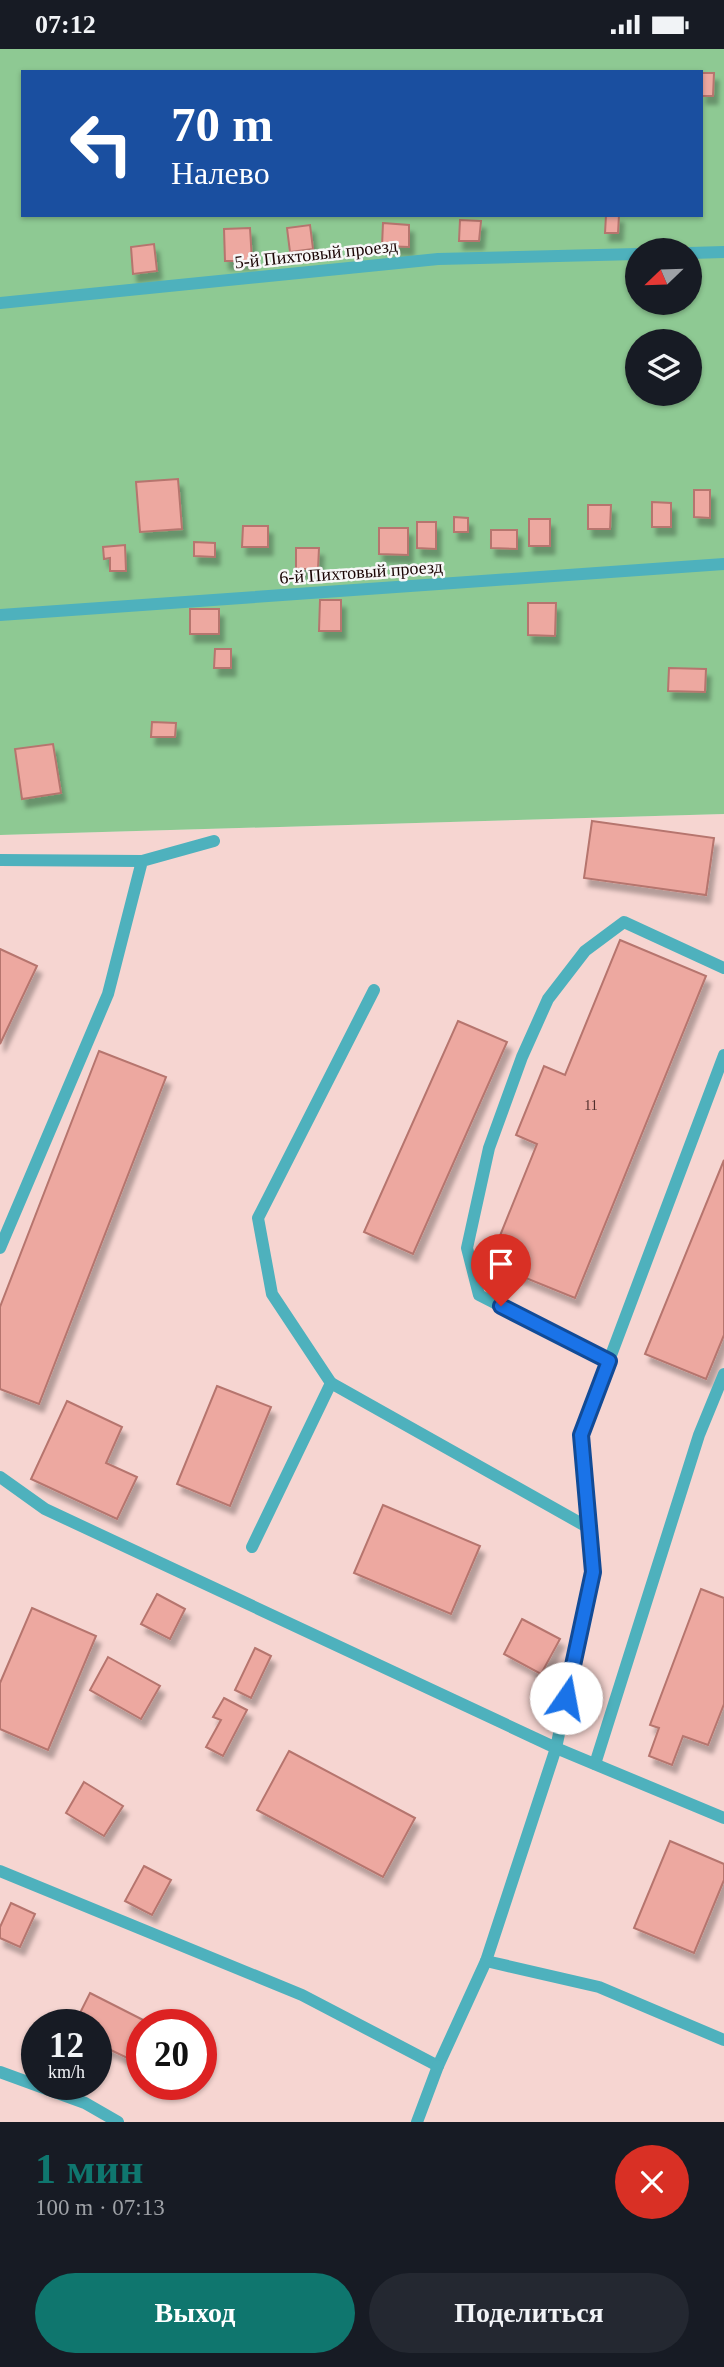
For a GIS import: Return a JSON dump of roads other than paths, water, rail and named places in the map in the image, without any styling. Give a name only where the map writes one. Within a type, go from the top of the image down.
[{"type":"lane","points":[[702,253],[724,252]]},
{"type":"lane","name":"5-й Пихтовый проезд","points":[[0,303],[438,259],[625,254]]},
{"type":"lane","name":"6-й Пихтовый проезд","points":[[0,615],[724,564]]},
{"type":"lane","points":[[0,860],[142,861],[214,841]]},
{"type":"lane","points":[[0,1248],[108,994],[142,861]]},
{"type":"lane","points":[[609,1361],[479,1295],[467,1248],[489,1148],[548,999],[585,951],[624,922],[724,968]]},
{"type":"lane","points":[[374,990],[258,1218],[272,1294],[331,1383],[589,1528]]},
{"type":"lane","points":[[417,2122],[438,2066],[486,1961],[556,1748],[593,1572],[581,1435],[724,1055]]},
{"type":"lane","points":[[595,1764],[699,1435],[724,1374]]},
{"type":"lane","points":[[252,1548],[331,1383]]},
{"type":"lane","points":[[0,1477],[45,1509],[556,1748],[724,1818]]},
{"type":"lane","points":[[0,1871],[302,1995],[438,2066]]},
{"type":"lane","points":[[486,1961],[599,1987],[724,2040]]},
{"type":"lane","points":[[0,2072],[85,2103],[118,2122]]}]
